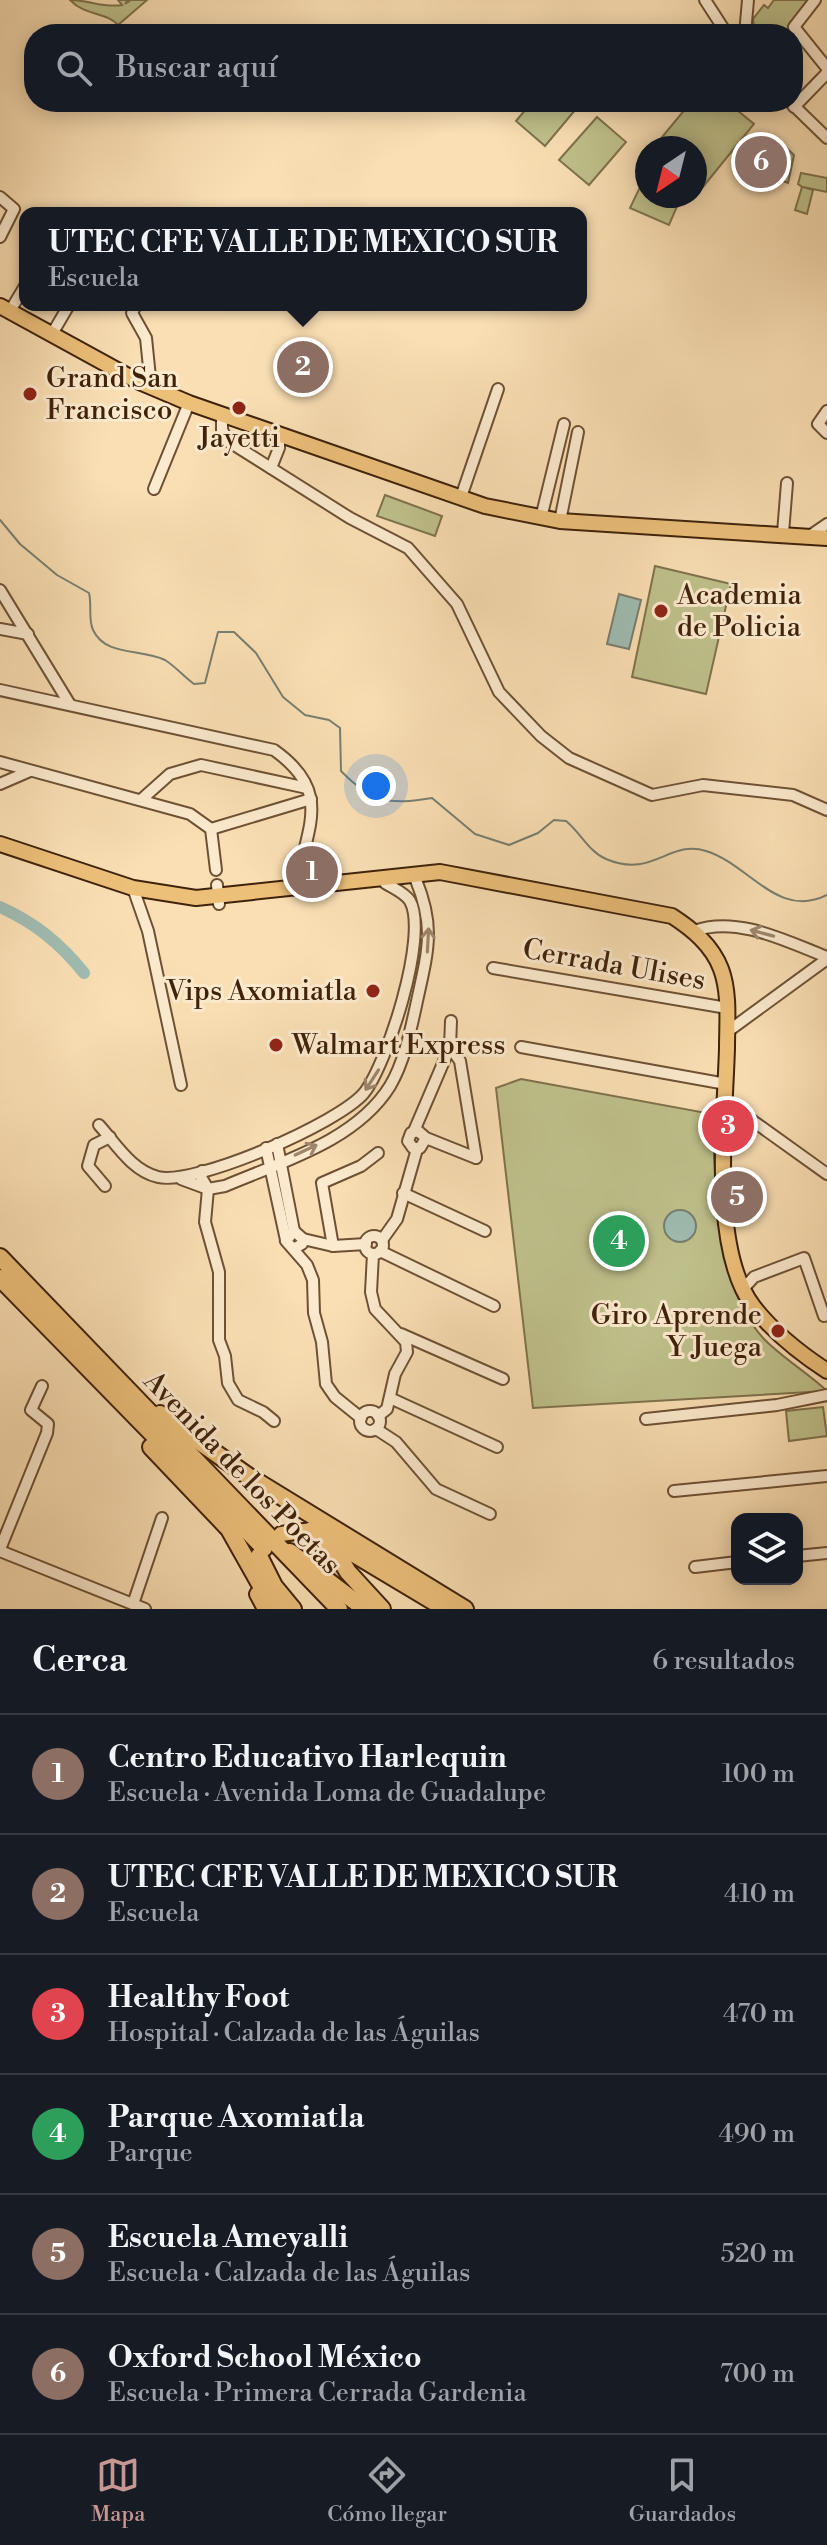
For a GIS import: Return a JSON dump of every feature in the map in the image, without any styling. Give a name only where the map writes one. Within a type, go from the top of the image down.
[{"type":"highway","points":[[0,1257],[109,1372],[238,1470],[450,1606],[465,1609]]},
{"type":"highway","name":"Avenida de los Poetas","points":[[0,1278],[324,1609]]},
{"type":"highway","name":"Avenida de los Poetas","points":[[109,1372],[339,1609]]},
{"type":"highway","points":[[134,1414],[137,1427],[159,1456],[235,1537],[260,1584],[280,1609]]},
{"type":"highway","points":[[245,1511],[287,1550],[340,1587],[365,1609]]},
{"type":"highway","points":[[263,1527],[340,1578],[379,1609]]},
{"type":"highway","points":[[312,1530],[327,1547],[332,1568]]},
{"type":"highway","points":[[328,1539],[348,1572],[379,1609]]},
{"type":"highway","points":[[258,1559],[293,1609]]},
{"type":"highway","points":[[339,1591],[354,1609]]},
{"type":"main road","points":[[5,308],[151,387],[189,403],[514,514],[560,521],[827,538]]},
{"type":"main road","points":[[0,844],[136,893]]},
{"type":"main road","points":[[0,854],[136,893],[218,896],[459,877]]},
{"type":"main road","points":[[296,891],[440,872],[672,916],[694,931],[722,971],[727,1008],[724,1219],[728,1245],[753,1306],[777,1331],[827,1371]]},
{"type":"main road","points":[[281,1534],[312,1530],[450,1606]]},
{"type":"main road","points":[[257,1594],[265,1609]]},
{"type":"street","points":[[705,0],[721,24]]},
{"type":"street","points":[[746,24],[748,0]]},
{"type":"street","points":[[796,24],[815,0]]},
{"type":"street","points":[[803,39],[827,70],[803,93]]},
{"type":"street","points":[[800,112],[827,138]]},
{"type":"street","points":[[0,197],[14,209],[0,237]]},
{"type":"street","points":[[5,308],[19,293]]},
{"type":"street","points":[[52,334],[65,311]]},
{"type":"street","points":[[133,311],[146,338],[151,387]]},
{"type":"street","points":[[461,497],[498,389]]},
{"type":"street","points":[[154,489],[189,403]]},
{"type":"street","points":[[827,411],[818,424],[827,433]]},
{"type":"street","points":[[222,415],[222,430],[228,441],[350,518],[408,548],[457,604],[499,692],[541,736],[569,758],[652,795],[703,785],[793,795],[827,810]]},
{"type":"street","points":[[541,518],[564,424]]},
{"type":"street","points":[[560,521],[578,432]]},
{"type":"street","points":[[271,468],[279,448],[279,434]]},
{"type":"street","points":[[783,533],[787,483]]},
{"type":"street","points":[[811,535],[827,524]]},
{"type":"street","points":[[0,590],[69,703]]},
{"type":"street","points":[[0,629],[28,634]]},
{"type":"street","points":[[0,690],[274,750],[298,767],[311,799],[312,816],[296,891]]},
{"type":"street","points":[[0,762],[190,814],[211,829],[216,870]]},
{"type":"street","points":[[142,799],[170,774],[201,765],[307,788]]},
{"type":"street","points":[[0,784],[30,771]]},
{"type":"street","points":[[211,829],[311,799]]},
{"type":"street","points":[[99,1125],[146,1172],[181,1179],[208,1189],[276,1172],[282,1161],[352,1126],[376,1105],[401,1062],[430,941],[423,897],[416,880]]},
{"type":"street","points":[[181,1179],[272,1146],[346,1111],[362,1096],[380,1069],[411,956],[414,914],[409,899],[385,883]]},
{"type":"street","points":[[136,893],[181,1085]]},
{"type":"street","points":[[409,899],[423,897]]},
{"type":"street","points":[[694,931],[708,926],[734,927],[769,934],[827,958]]},
{"type":"street","points":[[727,1032],[827,958]]},
{"type":"street","name":"Cerrada Ulises","points":[[493,968],[727,1008]]},
{"type":"street","points":[[417,1149],[408,1141],[450,1047],[451,1021]]},
{"type":"street","points":[[414,1131],[476,1158],[460,1061],[450,1047]]},
{"type":"street","points":[[521,1047],[726,1084]]},
{"type":"street","points":[[725,1101],[827,1174]]},
{"type":"street","points":[[105,1186],[88,1166],[94,1145],[110,1137]]},
{"type":"street","points":[[417,1149],[423,1147],[426,1138]]},
{"type":"street","points":[[272,1146],[282,1161]]},
{"type":"street","points":[[272,1146],[290,1245],[313,1280],[314,1313],[322,1342],[326,1384],[335,1397],[361,1418],[366,1430],[376,1429],[396,1442],[436,1489],[490,1514]]},
{"type":"street","points":[[376,1429],[378,1416],[387,1409],[395,1374],[407,1352],[399,1334],[375,1309],[371,1292],[378,1248],[397,1219],[417,1149]]},
{"type":"street","points":[[333,1246],[322,1183],[361,1166],[378,1153]]},
{"type":"street","points":[[217,1167],[225,1186]]},
{"type":"street","points":[[202,1171],[208,1189],[205,1222],[217,1259],[219,1340],[225,1356],[228,1383],[238,1400],[274,1421]]},
{"type":"street","points":[[276,1172],[299,1235]]},
{"type":"street","points":[[403,1193],[485,1231]]},
{"type":"street","points":[[299,1235],[333,1246],[366,1244],[378,1248],[494,1306]]},
{"type":"street","points":[[290,1245],[299,1235]]},
{"type":"street","points":[[744,1288],[754,1277],[804,1258],[824,1316]]},
{"type":"street","points":[[399,1334],[503,1379]]},
{"type":"street","points":[[42,1386],[31,1410],[48,1424],[47,1433],[0,1550],[145,1609]]},
{"type":"street","points":[[646,1419],[777,1405],[827,1395]]},
{"type":"street","points":[[390,1398],[497,1447]]},
{"type":"street","points":[[361,1418],[369,1411],[378,1416]]},
{"type":"street","points":[[674,1491],[827,1476]]},
{"type":"street","points":[[133,1604],[162,1518]]},
{"type":"street","points":[[803,1555],[827,1553]]},
{"type":"street","points":[[695,1567],[731,1563]]},
{"type":"green space","points":[[70,0],[115,6],[122,5],[118,0],[128,0],[125,4],[131,0],[147,0],[119,24]]},
{"type":"green space","points":[[774,0],[810,0],[791,24],[754,24],[753,19],[764,5],[768,8]]},
{"type":"green space","points":[[524,112],[573,112],[545,146],[516,121]]},
{"type":"green space","points":[[683,112],[739,112],[754,124],[707,182],[707,136],[663,136]]},
{"type":"green space","points":[[597,117],[626,142],[589,185],[559,160]]},
{"type":"green space","points":[[764,137],[776,138],[794,155],[788,183],[742,164]]},
{"type":"green space","points":[[801,173],[827,178],[827,192],[803,187],[813,190],[807,214],[795,210],[802,187],[798,184]]},
{"type":"green space","points":[[635,198],[635,208],[676,208],[669,225],[630,208]]},
{"type":"green space","points":[[385,495],[442,516],[435,536],[377,516]]},
{"type":"green space","points":[[655,566],[731,584],[706,694],[632,677]]},
{"type":"green space","points":[[521,1079],[712,1114],[721,1233],[736,1292],[748,1318],[765,1340],[827,1391],[533,1408],[496,1088]]},
{"type":"green space","points":[[823,1407],[827,1436],[789,1441],[786,1411]]},
{"type":"water","points":[[619,594],[641,600],[629,649],[607,644]]},
{"type":"water","points":[[680,1210],[691,1215],[696,1226],[691,1237],[680,1242],[669,1237],[664,1226],[669,1215]]},
{"type":"waterway","points":[[0,520],[20,544],[57,575],[89,593],[93,630],[106,644],[155,656],[172,665],[194,684],[205,683],[218,632],[234,632],[256,653],[283,697],[305,715],[329,720],[340,728],[341,771],[372,795],[392,801],[432,798],[475,834],[509,845],[538,833],[554,820],[566,821],[600,856],[622,864],[649,862],[681,850],[693,849],[722,858],[764,887],[793,900],[809,901],[827,895]]},
{"type":"waterway","points":[[0,907],[46,935],[84,973]]},
{"type":"tunnel","points":[[332,1568],[339,1591]]},
{"type":"place","name":"Oxford School México","points":[[761,162]]},
{"type":"place","name":"UTEC CFE VALLE DE MEXICO SUR","points":[[303,367]]},
{"type":"place","name":"Grand San Francisco","points":[[30,394]]},
{"type":"place","name":"Jayetti","points":[[239,408]]},
{"type":"place","name":"Academia de Policia","points":[[661,611]]},
{"type":"place","name":"Centro Educativo Harlequin","points":[[312,872]]},
{"type":"place","name":"Vips Axomiatla","points":[[373,991]]},
{"type":"place","name":"Walmart Express","points":[[276,1045]]},
{"type":"place","name":"Healthy Foot","points":[[728,1126]]},
{"type":"place","name":"Escuela Ameyalli","points":[[737,1197]]},
{"type":"place","name":"Parque Axomiatla","points":[[619,1241]]},
{"type":"place","name":"Giro Aprende Y Juega","points":[[778,1331]]}]
